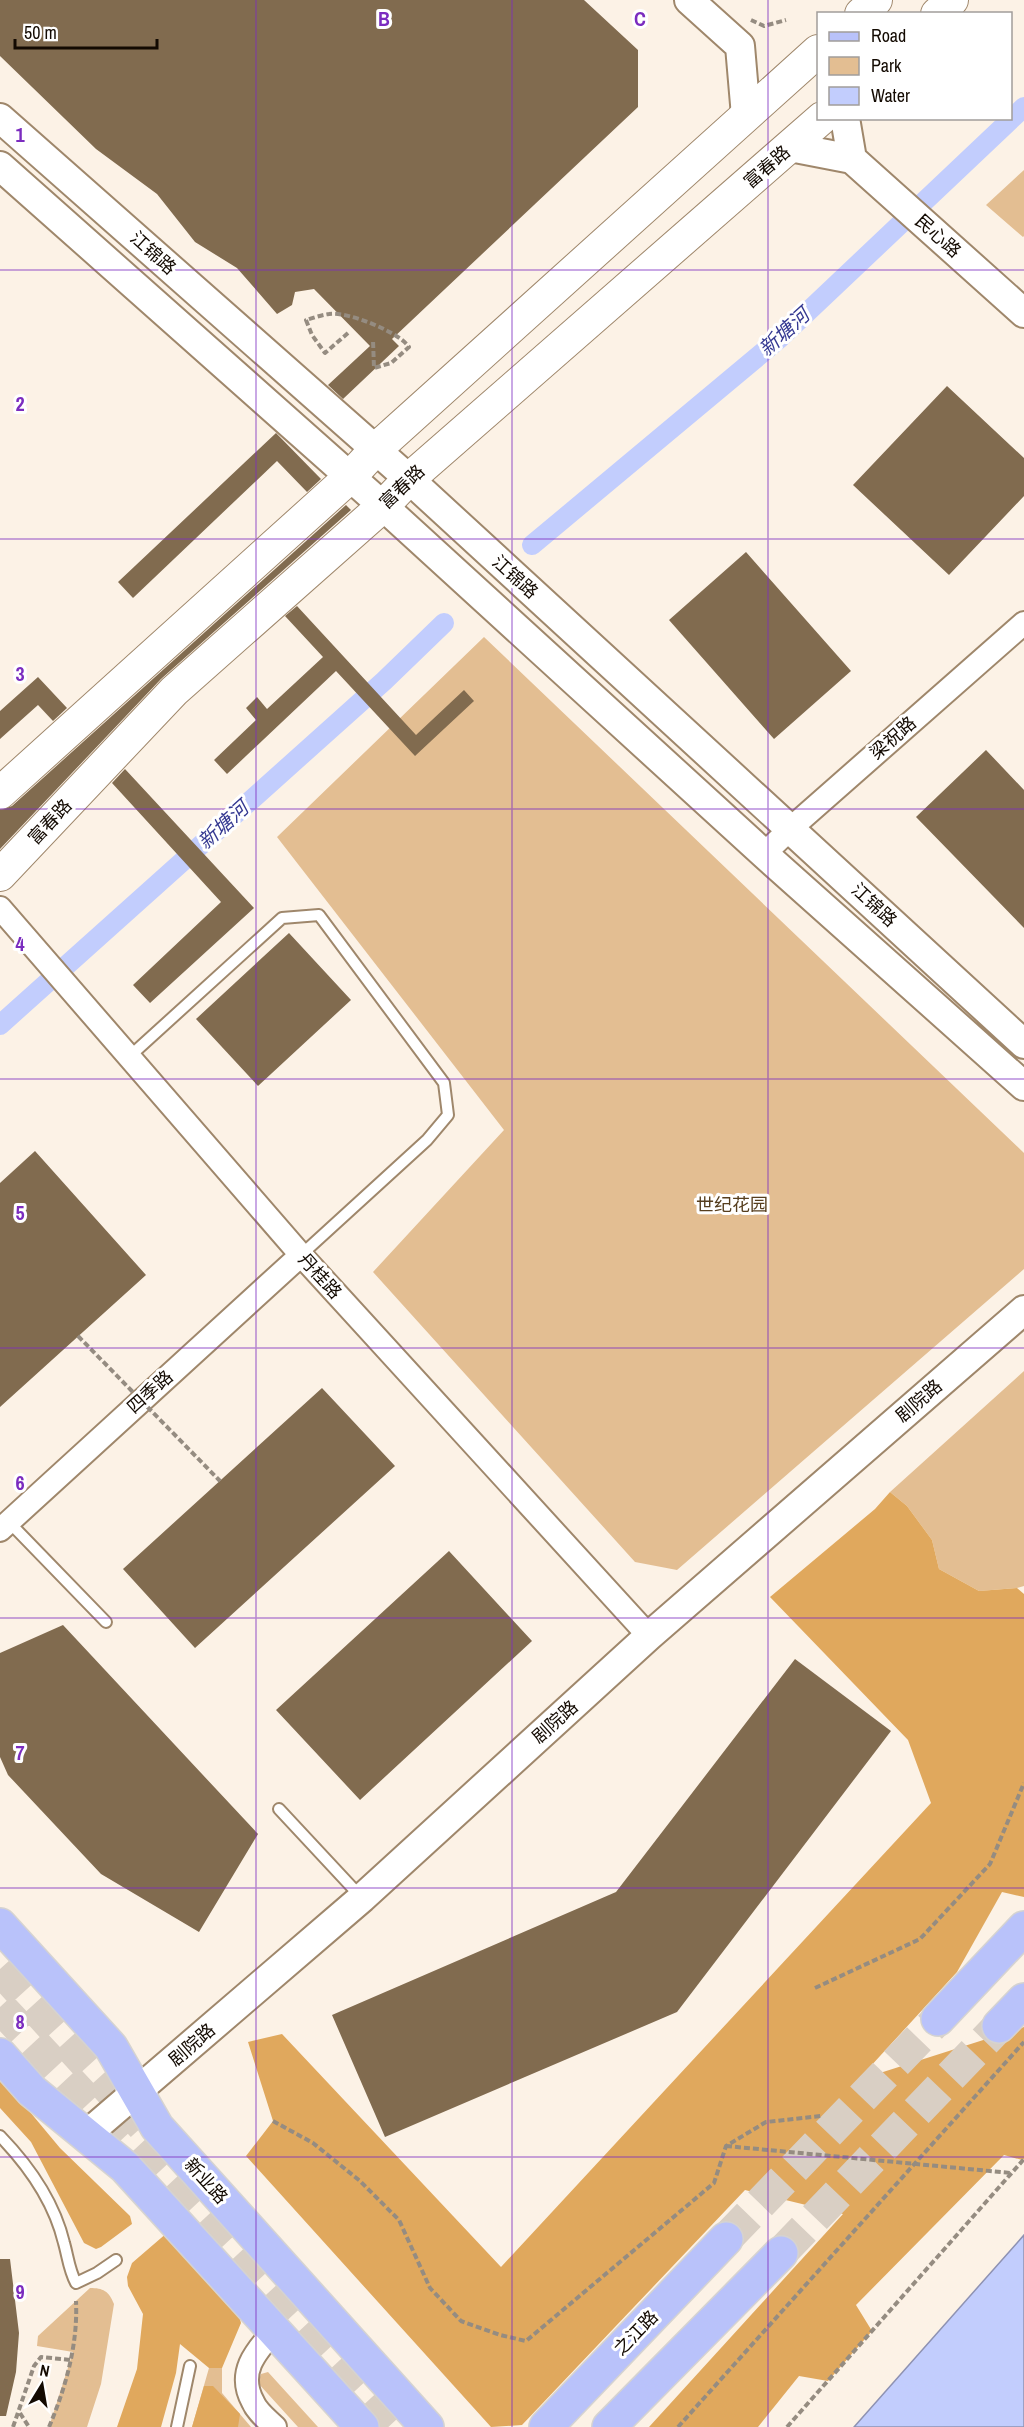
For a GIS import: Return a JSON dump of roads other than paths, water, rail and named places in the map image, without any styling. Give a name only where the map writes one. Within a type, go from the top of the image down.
[{"type":"main road","points":[[863,12],[876,0]]},
{"type":"main road","points":[[939,12],[952,0]]},
{"type":"main road","points":[[0,793],[350,477],[375,450],[817,53]]},
{"type":"main road","name":"富春路","points":[[0,875],[174,691],[383,506],[409,479],[820,120]]},
{"type":"main road","name":"新业路","points":[[0,1925],[111,2047],[157,2127],[427,2427]]},
{"type":"main road","points":[[938,2019],[1024,1928]]},
{"type":"main road","points":[[1012,2034],[1024,2000]]},
{"type":"main road","points":[[0,2055],[32,2091],[125,2167],[362,2427]]},
{"type":"main road","name":"之江路","points":[[546,2427],[726,2239]]},
{"type":"main road","points":[[609,2427],[781,2253]]},
{"type":"street","points":[[689,0],[740,46],[746,116]]},
{"type":"street","name":"江锦路","points":[[0,118],[409,479],[1024,1044]]},
{"type":"street","points":[[790,147],[852,159],[845,120]]},
{"type":"street","name":"民心路","points":[[852,159],[1024,313]]},
{"type":"street","name":"江锦路","points":[[0,165],[383,506],[764,854],[1024,1086]]},
{"type":"street","name":"梁祝路","points":[[764,854],[1024,623]]},
{"type":"street","name":"丹桂路","points":[[0,908],[301,1255],[649,1636]]},
{"type":"street","name":"四季路","points":[[4,1526],[301,1255]]},
{"type":"street","name":"剧院路","points":[[86,2135],[362,1898],[649,1636],[1024,1310]]},
{"type":"street","points":[[274,2331],[254,2353],[247,2374],[247,2388],[253,2404],[275,2427]]},
{"type":"lane","points":[[129,1057],[282,918],[319,915],[444,1083],[448,1115],[427,1140],[301,1255]]},
{"type":"lane","points":[[4,1526],[106,1622]]},
{"type":"lane","points":[[279,1809],[362,1898]]},
{"type":"lane","points":[[0,2136],[37,2178],[54,2212],[69,2269],[76,2283],[98,2273],[116,2260]]},
{"type":"lane","points":[[177,2427],[190,2366]]},
{"type":"water","points":[[1024,2235],[1024,2427],[854,2427]]},
{"type":"waterway","name":"新塘河","points":[[1012,118],[1024,107]]},
{"type":"waterway","name":"新塘河","points":[[532,545],[780,338],[1010,120]]},
{"type":"waterway","name":"新塘河","points":[[0,1025],[384,681],[444,623]]},
{"type":"tunnel","points":[[0,1969],[143,2126]]},
{"type":"tunnel","points":[[0,2007],[392,2427]]},
{"type":"tunnel","points":[[726,2239],[938,2019]]},
{"type":"tunnel","points":[[781,2253],[999,2026]]},
{"type":"park label","name":"世纪花园","points":[[732,1205]]}]
